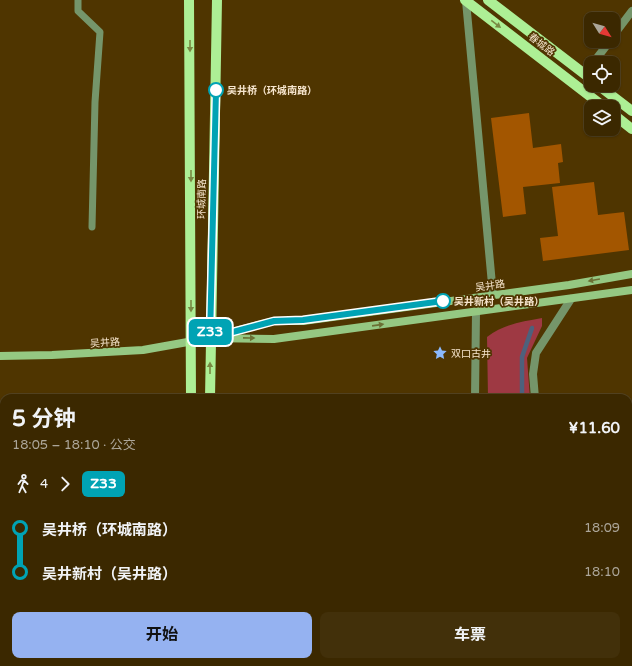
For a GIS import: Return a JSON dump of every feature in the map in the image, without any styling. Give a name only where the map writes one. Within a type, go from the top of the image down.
[{"type":"main road","name":"环城南路","points":[[190,0],[191,394]]},
{"type":"main road","name":"环城南路","points":[[210,394],[217,0]]},
{"type":"main road","name":"春城路","points":[[466,0],[595,100]]},
{"type":"main road","name":"春城路","points":[[488,0],[584,74]]},
{"type":"main road","points":[[607,92],[632,111]]},
{"type":"main road","points":[[620,120],[632,129]]},
{"type":"street","points":[[466,0],[493,295]]},
{"type":"street","points":[[620,27],[632,11]]},
{"type":"street","points":[[598,56],[605,48]]},
{"type":"street","name":"吴井路","points":[[210,338],[274,321],[303,320],[493,295],[632,274]]},
{"type":"street","name":"吴井路","points":[[0,356],[143,350],[192,340],[210,338],[274,339],[632,290]]},
{"type":"street","points":[[535,394],[533,374],[536,353],[571,299]]},
{"type":"street","points":[[475,394],[476,312]]},
{"type":"lane","points":[[78,0],[78,10],[100,32],[95,102],[92,227]]},
{"type":"shaded area","points":[[542,318],[542,326],[527,358],[530,394],[488,394],[487,337],[506,326]]},
{"type":"building","points":[[529,113],[533,148],[561,144],[563,162],[558,163],[560,183],[523,187],[526,214],[503,217],[491,118]]},
{"type":"building","points":[[594,182],[598,215],[624,212],[629,250],[543,261],[540,238],[558,236],[552,187]]},
{"type":"waterway","points":[[522,394],[522,357],[532,328]]},
{"type":"bus line","name":"Z33","points":[[216,90],[210,338],[274,321],[303,320],[443,301]]},
{"type":"place","name":"吴井桥（环城南路）","points":[[216,90]]},
{"type":"place","name":"吴井新村（吴井路）","points":[[443,301]]},
{"type":"place","name":"双口古井","points":[[440,353]]}]
